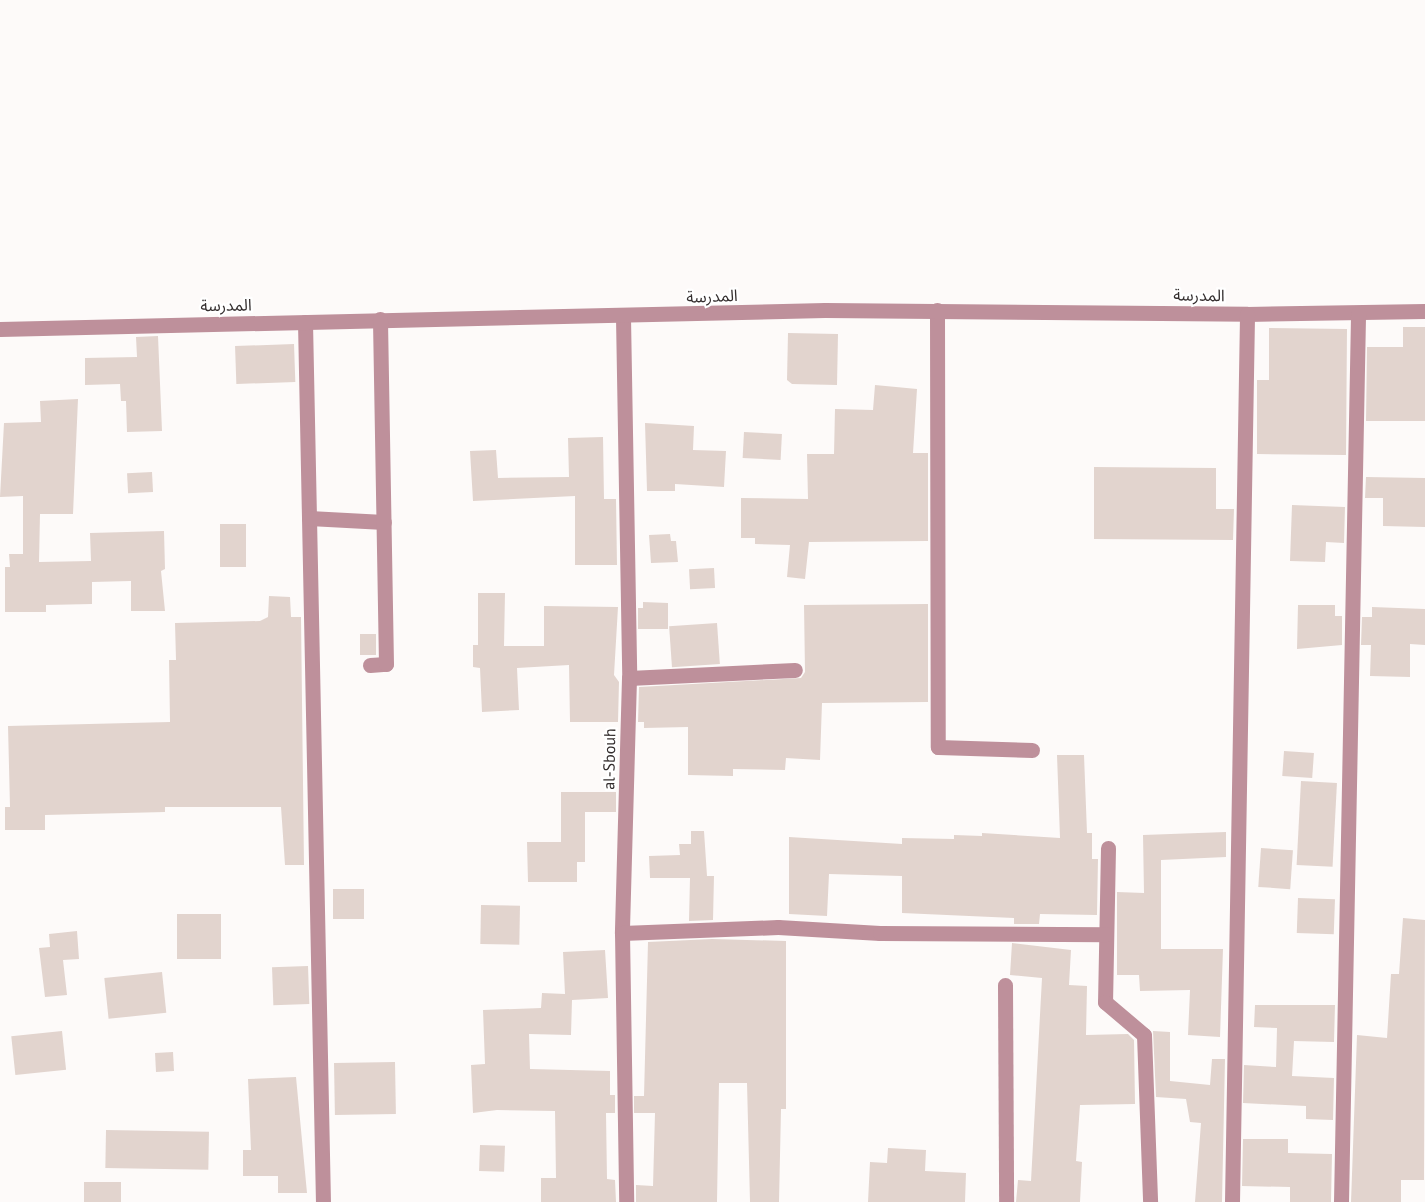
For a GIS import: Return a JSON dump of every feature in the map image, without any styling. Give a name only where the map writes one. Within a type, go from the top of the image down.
[{"type":"street","name":"المدرسة","points":[[0,329],[305,322],[513,314],[623,317],[937,310],[1247,314],[1425,311]]},
{"type":"street","points":[[937,310],[938,747],[1032,750]]},
{"type":"street","points":[[1341,1202],[1358,313]]},
{"type":"street","points":[[1232,1202],[1247,314]]},
{"type":"street","name":"al-Sbouh","points":[[623,317],[628,678],[622,933],[626,1202]]},
{"type":"street","points":[[370,665],[386,664],[380,319]]},
{"type":"street","points":[[305,322],[323,1202]]},
{"type":"street","points":[[309,518],[384,522]]},
{"type":"street","points":[[628,678],[795,670]]},
{"type":"street","points":[[1108,848],[1105,1002],[1144,1035],[1150,1202]]},
{"type":"street","points":[[622,933],[778,927],[880,933],[1106,934]]},
{"type":"street","points":[[1005,985],[1006,1202]]},
{"type":"building","points":[[1403,327],[1425,327],[1425,421],[1366,421],[1367,347],[1403,347]]},
{"type":"building","points":[[1269,328],[1347,329],[1346,455],[1257,454],[1257,380],[1269,380]]},
{"type":"building","points":[[788,333],[838,334],[837,385],[792,384],[787,380]]},
{"type":"building","points":[[158,336],[162,431],[127,432],[126,401],[121,401],[120,384],[85,385],[85,358],[137,357],[136,337]]},
{"type":"building","points":[[294,344],[295,382],[236,384],[235,346]]},
{"type":"building","points":[[875,385],[917,389],[913,453],[928,453],[928,541],[809,542],[805,579],[787,577],[790,545],[755,544],[755,538],[741,538],[741,498],[808,499],[807,454],[834,454],[835,409],[873,410]]},
{"type":"building","points":[[78,399],[73,514],[40,514],[39,562],[91,561],[90,533],[164,531],[165,569],[161,571],[165,611],[131,611],[131,581],[92,582],[92,604],[46,605],[46,612],[5,612],[5,567],[10,567],[9,554],[23,554],[23,496],[0,497],[4,423],[41,422],[40,401]]},
{"type":"building","points":[[645,423],[694,426],[693,450],[726,451],[724,487],[675,484],[675,491],[647,491]]},
{"type":"building","points":[[744,432],[782,434],[781,460],[743,458]]},
{"type":"building","points":[[603,437],[604,499],[616,499],[617,565],[575,565],[575,496],[473,501],[470,451],[496,450],[498,478],[569,477],[568,438]]},
{"type":"building","points":[[1094,467],[1216,468],[1216,509],[1234,509],[1233,540],[1094,539]]},
{"type":"building","points":[[152,472],[153,492],[128,493],[127,473]]},
{"type":"building","points":[[1366,477],[1425,478],[1425,527],[1383,526],[1383,498],[1365,498]]},
{"type":"building","points":[[1292,505],[1345,507],[1344,543],[1326,542],[1325,562],[1290,561]]},
{"type":"building","points":[[220,524],[246,524],[246,567],[220,567]]},
{"type":"building","points":[[670,534],[671,541],[676,541],[678,562],[651,563],[649,535]]},
{"type":"building","points":[[714,568],[715,588],[690,589],[689,569]]},
{"type":"building","points":[[478,593],[505,593],[504,646],[544,646],[544,606],[618,607],[614,675],[619,682],[618,722],[570,722],[569,665],[517,668],[519,710],[482,712],[480,668],[473,667],[473,645],[478,645]]},
{"type":"building","points":[[269,596],[290,597],[291,617],[301,617],[304,865],[285,865],[281,807],[165,807],[165,812],[45,815],[45,830],[5,830],[5,807],[10,807],[8,726],[170,722],[169,660],[176,660],[175,623],[260,621],[268,617]]},
{"type":"building","points":[[643,602],[668,603],[668,629],[638,629],[638,608],[643,608]]},
{"type":"building","points":[[928,604],[928,702],[822,703],[820,760],[786,758],[785,770],[733,769],[733,776],[688,775],[688,727],[644,728],[644,722],[638,722],[639,687],[801,678],[805,672],[804,605]]},
{"type":"building","points":[[1298,605],[1335,605],[1335,616],[1342,616],[1342,645],[1297,649]]},
{"type":"building","points":[[1372,607],[1425,609],[1425,645],[1410,644],[1410,677],[1370,676],[1371,645],[1361,645],[1362,617],[1372,617]]},
{"type":"building","points":[[717,623],[720,664],[672,667],[669,626]]},
{"type":"building","points":[[360,634],[376,634],[376,655],[360,655]]},
{"type":"building","points":[[1284,751],[1314,753],[1312,778],[1282,776]]},
{"type":"building","points":[[1057,755],[1084,755],[1087,833],[1092,833],[1092,859],[1098,859],[1097,915],[1040,914],[1039,924],[1014,924],[1014,918],[902,913],[902,876],[829,874],[827,916],[789,914],[789,837],[902,844],[902,838],[954,839],[954,835],[982,836],[982,833],[1060,838]]},
{"type":"building","points":[[1301,781],[1337,783],[1333,867],[1297,865]]},
{"type":"building","points":[[561,792],[616,792],[616,812],[585,812],[585,862],[577,862],[577,882],[528,882],[527,842],[561,842]]},
{"type":"building","points":[[691,831],[704,831],[707,876],[714,876],[713,920],[689,921],[690,878],[650,878],[649,856],[680,855],[679,844],[691,844]]},
{"type":"building","points":[[1226,832],[1226,857],[1161,860],[1161,949],[1223,949],[1220,1037],[1188,1035],[1190,990],[1140,991],[1139,975],[1117,975],[1117,892],[1144,893],[1143,835]]},
{"type":"building","points":[[1261,848],[1293,850],[1290,889],[1258,887]]},
{"type":"building","points":[[333,889],[364,889],[364,919],[333,919]]},
{"type":"building","points":[[1298,898],[1335,899],[1334,934],[1297,933]]},
{"type":"building","points":[[481,905],[520,906],[519,945],[480,944]]},
{"type":"building","points":[[177,914],[221,914],[221,959],[177,959]]},
{"type":"building","points":[[1403,918],[1425,920],[1424,1180],[1401,1180],[1401,1202],[1351,1202],[1357,1035],[1387,1038],[1391,974],[1399,974]]},
{"type":"building","points":[[77,931],[79,959],[63,960],[67,995],[45,997],[39,948],[50,947],[49,934]]},
{"type":"building","points":[[712,939],[786,941],[786,1109],[781,1109],[779,1202],[750,1202],[747,1083],[719,1083],[717,1202],[636,1202],[636,1185],[653,1186],[655,1113],[634,1113],[634,1096],[644,1096],[648,942]]},
{"type":"building","points":[[1012,943],[1071,950],[1069,985],[1087,986],[1086,1035],[1128,1034],[1134,1040],[1135,1104],[1080,1105],[1076,1161],[1082,1162],[1080,1202],[1016,1202],[1018,1180],[1031,1181],[1042,978],[1010,975]]},
{"type":"building","points":[[605,950],[608,998],[572,1000],[571,1035],[529,1034],[530,1069],[610,1071],[610,1095],[615,1095],[615,1113],[606,1113],[607,1179],[615,1180],[616,1202],[541,1202],[541,1178],[556,1178],[555,1111],[497,1110],[473,1113],[471,1065],[485,1064],[483,1010],[541,1008],[542,993],[565,994],[563,952]]},
{"type":"building","points":[[308,966],[309,1004],[273,1005],[272,967]]},
{"type":"building","points":[[162,972],[166,1013],[109,1019],[104,978]]},
{"type":"building","points":[[1255,1005],[1335,1005],[1334,1042],[1294,1041],[1292,1076],[1334,1078],[1333,1120],[1306,1119],[1306,1106],[1243,1103],[1244,1065],[1276,1067],[1277,1028],[1254,1027]]},
{"type":"building","points":[[62,1031],[66,1070],[15,1075],[11,1036]]},
{"type":"building","points":[[1153,1031],[1170,1032],[1170,1081],[1210,1085],[1212,1059],[1225,1059],[1222,1202],[1195,1202],[1201,1123],[1190,1122],[1186,1099],[1156,1097]]},
{"type":"building","points":[[173,1052],[174,1071],[156,1072],[155,1053]]},
{"type":"building","points":[[395,1062],[396,1114],[335,1115],[334,1063]]},
{"type":"building","points":[[296,1077],[307,1193],[278,1193],[278,1176],[243,1176],[243,1150],[251,1150],[248,1079]]},
{"type":"building","points":[[106,1130],[209,1132],[208,1170],[105,1168]]},
{"type":"building","points":[[1243,1139],[1288,1139],[1288,1153],[1332,1154],[1331,1202],[1290,1202],[1290,1187],[1242,1186]]},
{"type":"building","points":[[480,1145],[505,1146],[504,1172],[479,1171]]},
{"type":"building","points":[[888,1148],[926,1150],[925,1171],[966,1173],[965,1202],[868,1202],[870,1162],[887,1163]]},
{"type":"building","points":[[84,1182],[121,1182],[121,1202],[84,1202]]}]
